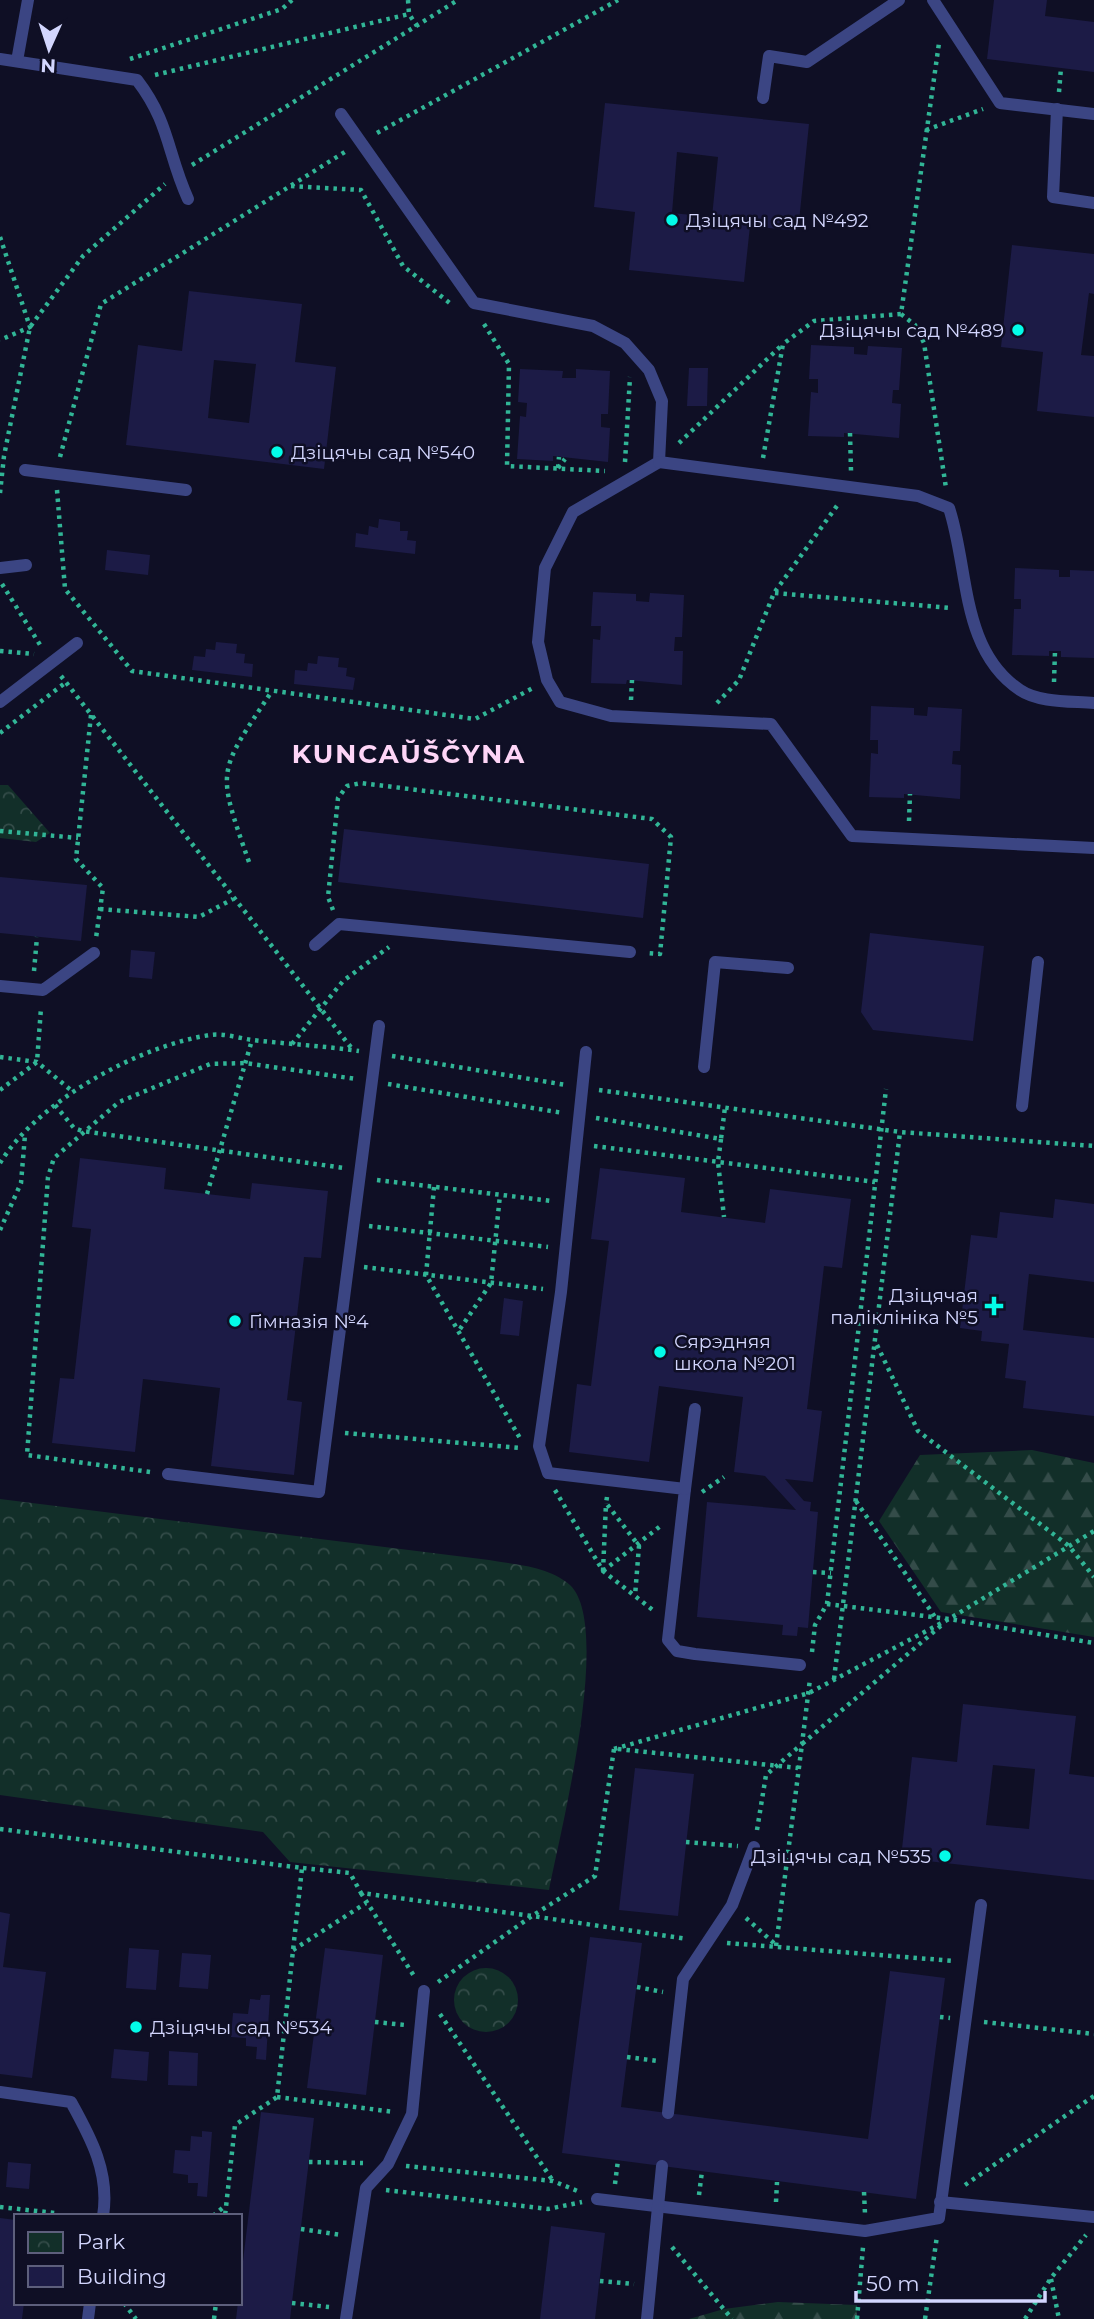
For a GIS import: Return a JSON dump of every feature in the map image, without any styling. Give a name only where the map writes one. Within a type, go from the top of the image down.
[{"type":"lane","points":[[18,61],[28,0]]},
{"type":"lane","points":[[763,98],[769,56],[807,62],[899,0]]},
{"type":"lane","points":[[933,0],[946,24],[1000,103],[1094,114]]},
{"type":"lane","points":[[0,59],[137,79],[156,104],[170,140],[177,174],[188,199]]},
{"type":"lane","points":[[1057,109],[1053,197],[1094,203]]},
{"type":"lane","points":[[341,114],[474,303],[593,326],[625,343],[649,370],[662,401],[659,462]]},
{"type":"lane","points":[[1094,704],[1021,691],[1005,676],[979,641],[970,609],[959,537],[949,508],[918,496],[659,462],[573,512],[545,568],[538,642],[547,680],[560,702],[611,716],[701,718],[771,724],[852,836],[1094,848]]},
{"type":"lane","points":[[25,470],[186,490]]},
{"type":"lane","points":[[0,568],[26,565]]},
{"type":"lane","points":[[0,702],[77,643]]},
{"type":"lane","points":[[315,945],[339,924],[630,952]]},
{"type":"lane","points":[[0,986],[43,990],[94,953]]},
{"type":"lane","points":[[704,1067],[715,962],[788,968]]},
{"type":"lane","points":[[1021,1106],[1038,962]]},
{"type":"lane","points":[[168,1474],[319,1492],[379,1026]]},
{"type":"lane","points":[[586,1052],[561,1292],[540,1446],[548,1473],[685,1489]]},
{"type":"lane","points":[[695,1409],[668,1640],[677,1651],[800,1665]]},
{"type":"lane","points":[[668,2113],[683,1979],[732,1905],[754,1847]]},
{"type":"lane","points":[[597,2199],[865,2231],[939,2218],[981,1905]]},
{"type":"lane","points":[[347,2314],[366,2188],[388,2164],[412,2114],[424,1991]]},
{"type":"lane","points":[[0,2092],[71,2102],[95,2146],[105,2184],[103,2214]]},
{"type":"lane","points":[[648,2319],[662,2166]]},
{"type":"lane","points":[[940,2202],[1094,2217]]},
{"type":"path","points":[[93,71],[282,9],[292,0]]},
{"type":"path","points":[[408,0],[410,14],[417,26]]},
{"type":"path","points":[[524,692],[475,719],[132,671],[65,589],[56,473],[101,304],[360,142],[618,0]]},
{"type":"path","points":[[137,79],[410,14]]},
{"type":"path","points":[[901,314],[936,52],[946,24]]},
{"type":"path","points":[[925,130],[1000,103]]},
{"type":"path","points":[[290,186],[361,190],[403,266],[456,309]]},
{"type":"path","points":[[0,237],[30,327],[0,340]]},
{"type":"path","points":[[659,462],[783,344],[814,321],[901,314],[915,325],[924,343],[949,508]]},
{"type":"path","points":[[474,319],[494,323]]},
{"type":"path","points":[[482,321],[509,364],[507,466],[611,471]]},
{"type":"path","points":[[760,475],[783,344]]},
{"type":"path","points":[[625,472],[630,370]]},
{"type":"path","points":[[701,718],[739,680],[774,593],[851,487],[850,433]]},
{"type":"path","points":[[558,468],[559,457]]},
{"type":"path","points":[[558,468],[565,459]]},
{"type":"path","points":[[0,580],[46,656],[0,651]]},
{"type":"path","points":[[774,593],[970,609]]},
{"type":"path","points":[[1054,699],[1055,651]]},
{"type":"path","points":[[0,1163],[8,1150],[72,1091],[117,1067],[191,1040],[212,1035],[353,1050],[318,1009],[52,663]]},
{"type":"path","points":[[0,733],[65,683]]},
{"type":"path","points":[[249,862],[227,800],[224,779],[234,748],[272,691]]},
{"type":"path","points":[[90,715],[76,859],[103,888],[94,953]]},
{"type":"path","points":[[339,924],[328,897],[338,798],[347,786],[361,783],[652,819],[671,837],[660,954],[630,952]]},
{"type":"path","points":[[909,839],[910,794]]},
{"type":"path","points":[[0,831],[78,838]]},
{"type":"path","points":[[100,909],[200,916],[233,898]]},
{"type":"path","points":[[292,1044],[343,981],[412,930]]},
{"type":"path","points":[[33,989],[37,937]]},
{"type":"path","points":[[0,1090],[37,1062],[40,1017]]},
{"type":"path","points":[[207,1194],[251,1040]]},
{"type":"path","points":[[376,1054],[582,1088],[900,1132],[1094,1146]]},
{"type":"path","points":[[0,1057],[37,1062],[72,1091]]},
{"type":"path","points":[[168,1474],[27,1455],[48,1177],[54,1158],[82,1131],[119,1102],[210,1064],[245,1063],[373,1081],[721,1139]]},
{"type":"path","points":[[800,1665],[811,1657],[815,1625],[827,1604],[886,1089]]},
{"type":"path","points":[[55,1105],[74,1128],[82,1131],[434,1187],[570,1203]]},
{"type":"path","points":[[724,1217],[718,1162],[725,1107]]},
{"type":"path","points":[[834,1679],[900,1132]]},
{"type":"path","points":[[0,1230],[21,1183],[25,1135]]},
{"type":"path","points":[[576,1144],[875,1182]]},
{"type":"path","points":[[327,1432],[526,1449],[460,1329],[426,1275],[434,1187]]},
{"type":"path","points":[[460,1329],[491,1283],[500,1195]]},
{"type":"path","points":[[354,1224],[566,1249]]},
{"type":"path","points":[[349,1265],[561,1292]]},
{"type":"path","points":[[876,1343],[918,1431],[1069,1546],[1094,1577]]},
{"type":"path","points":[[548,1473],[567,1513],[603,1572],[635,1596],[639,1546],[606,1503]]},
{"type":"path","points":[[603,1572],[607,1482]]},
{"type":"path","points":[[856,1501],[936,1618]]},
{"type":"path","points":[[614,1749],[810,1693],[949,1619],[1094,1531]]},
{"type":"path","points":[[813,1572],[831,1573]]},
{"type":"path","points":[[827,1604],[949,1619],[1094,1643]]},
{"type":"path","points":[[686,1842],[754,1847],[766,1775],[949,1619]]},
{"type":"path","points":[[776,1945],[810,1693]]},
{"type":"path","points":[[614,1749],[798,1768]]},
{"type":"path","points":[[424,1991],[595,1876],[614,1749]]},
{"type":"path","points":[[0,1829],[351,1873],[366,1903],[553,2181]]},
{"type":"path","points":[[277,2097],[302,1868]]},
{"type":"path","points":[[360,1893],[708,1942],[776,1945],[974,1963]]},
{"type":"path","points":[[292,1950],[366,1903]]},
{"type":"path","points":[[732,1905],[776,1945]]},
{"type":"path","points":[[637,1987],[682,1994]]},
{"type":"path","points":[[967,2020],[1094,2034]]},
{"type":"path","points":[[375,2022],[421,2027]]},
{"type":"path","points":[[628,2057],[674,2063]]},
{"type":"path","points":[[940,2202],[1094,2096]]},
{"type":"path","points":[[225,2214],[235,2125],[277,2097],[412,2114]]},
{"type":"path","points":[[309,2162],[388,2164],[553,2181],[597,2199]]},
{"type":"path","points":[[366,2188],[548,2209],[597,2199]]},
{"type":"path","points":[[215,2214],[227,2204]]},
{"type":"path","points":[[0,2207],[56,2214]]},
{"type":"path","points":[[925,2319],[939,2218]]},
{"type":"path","points":[[301,2229],[358,2237]]},
{"type":"path","points":[[668,2243],[732,2319]]},
{"type":"path","points":[[1024,2319],[1051,2278],[1075,2249]]},
{"type":"path","points":[[858,2319],[863,2252]]},
{"type":"path","points":[[1051,2278],[1059,2319]]},
{"type":"path","points":[[600,2281],[650,2286]]},
{"type":"path","points":[[292,2303],[347,2314]]},
{"type":"green space","points":[[0,785],[8,785],[50,833],[36,842],[0,838]]},
{"type":"green space","points":[[1032,1450],[1094,1463],[1094,1637],[941,1612],[879,1521],[920,1455]]},
{"type":"green space","points":[[0,1499],[489,1560],[531,1567],[552,1574],[570,1585],[582,1608],[586,1642],[585,1684],[572,1779],[549,1890],[290,1862],[263,1832],[0,1795]]},
{"type":"green space","points":[[486,1968],[504,1974],[512,1982],[518,2000],[512,2018],[504,2026],[486,2032],[468,2026],[460,2018],[454,2000],[460,1982],[468,1974]]},
{"type":"green space","points":[[778,2302],[857,2305],[857,2319],[689,2319],[724,2309]]},
{"type":"building","points":[[994,0],[1047,0],[1045,16],[1094,22],[1094,72],[987,59]]},
{"type":"building","points":[[605,103],[809,124],[798,231],[750,226],[744,282],[629,270],[635,212],[594,207]],"holes":[[[677,152],[718,157],[712,217],[672,213]]]},
{"type":"building","points":[[1012,245],[1094,254],[1094,294],[1089,293],[1081,355],[1094,356],[1094,417],[1037,411],[1043,352],[1001,347]]},
{"type":"building","points":[[189,291],[302,304],[295,362],[336,367],[324,469],[126,445],[138,345],[182,351]],"holes":[[[214,360],[256,364],[249,423],[208,418]]]},
{"type":"building","points":[[811,345],[854,347],[854,354],[867,355],[868,346],[902,348],[899,390],[893,390],[892,403],[901,404],[899,438],[844,433],[844,437],[808,436],[811,392],[818,393],[818,379],[809,379]]},
{"type":"building","points":[[689,368],[708,368],[707,406],[687,406]]},
{"type":"building","points":[[520,369],[563,371],[562,378],[576,378],[576,369],[610,371],[608,414],[601,414],[601,427],[610,428],[608,462],[553,456],[553,461],[517,459],[520,416],[526,417],[527,403],[518,402]]},
{"type":"building","points":[[379,519],[400,522],[400,531],[408,531],[407,540],[416,541],[415,554],[355,547],[356,533],[368,535],[369,526],[378,528]]},
{"type":"building","points":[[107,550],[150,555],[148,575],[105,570]]},
{"type":"building","points":[[1015,568],[1059,570],[1059,577],[1070,577],[1070,570],[1094,571],[1094,658],[1061,657],[1061,651],[1049,651],[1049,656],[1012,655],[1014,609],[1021,609],[1021,599],[1014,599]]},
{"type":"building","points":[[593,592],[636,594],[636,601],[649,602],[650,593],[684,595],[682,637],[675,637],[674,651],[683,651],[682,685],[627,680],[626,684],[591,683],[593,639],[600,640],[601,626],[591,626]]},
{"type":"building","points":[[216,642],[237,644],[236,653],[245,654],[244,663],[253,664],[252,677],[192,670],[194,656],[205,657],[206,649],[215,650]]},
{"type":"building","points":[[318,656],[339,658],[338,667],[347,668],[346,676],[355,678],[353,690],[294,684],[295,670],[307,671],[308,663],[317,664]]},
{"type":"building","points":[[871,706],[914,708],[914,715],[927,716],[928,707],[962,709],[960,751],[953,751],[952,764],[961,765],[960,799],[904,794],[904,798],[869,797],[871,753],[878,754],[878,740],[870,740]]},
{"type":"building","points":[[344,829],[649,864],[643,918],[338,882]]},
{"type":"building","points":[[0,877],[87,885],[81,941],[0,933]]},
{"type":"building","points":[[870,933],[984,946],[973,1041],[873,1030],[861,1012]]},
{"type":"building","points":[[131,950],[155,952],[152,979],[129,977]]},
{"type":"building","points":[[80,1158],[166,1168],[164,1189],[250,1199],[252,1183],[328,1191],[321,1258],[304,1257],[287,1400],[302,1402],[294,1475],[211,1466],[220,1388],[143,1379],[135,1452],[52,1443],[60,1378],[74,1379],[91,1229],[72,1227]]},
{"type":"building","points":[[600,1168],[685,1178],[681,1212],[765,1223],[770,1189],[851,1199],[842,1268],[824,1266],[807,1409],[822,1411],[813,1482],[785,1479],[804,1501],[811,1502],[810,1511],[818,1512],[808,1628],[798,1627],[797,1636],[782,1635],[783,1625],[697,1617],[707,1502],[796,1510],[765,1476],[734,1472],[743,1397],[659,1386],[649,1462],[569,1452],[577,1384],[591,1386],[609,1241],[591,1239]]},
{"type":"building","points":[[1055,1199],[1094,1204],[1094,1282],[1029,1274],[1023,1330],[1094,1338],[1094,1416],[1023,1408],[1026,1381],[1005,1378],[1009,1344],[981,1341],[982,1331],[960,1328],[971,1235],[997,1238],[1000,1212],[1053,1218]]},
{"type":"building","points":[[504,1298],[523,1301],[519,1336],[500,1334]]},
{"type":"building","points":[[963,1704],[1076,1716],[1069,1774],[1094,1777],[1094,1880],[901,1858],[912,1757],[957,1762]],"holes":[[[993,1765],[1035,1769],[1029,1829],[986,1825]]]},
{"type":"building","points":[[635,1768],[694,1774],[678,1916],[619,1910]]},
{"type":"building","points":[[0,1912],[10,1914],[3,1967],[46,1972],[32,2078],[0,2074]]},
{"type":"building","points":[[590,1937],[642,1943],[621,2107],[868,2139],[890,1971],[945,1978],[916,2199],[562,2153]]},
{"type":"building","points":[[129,1948],[159,1950],[156,1990],[126,1988]]},
{"type":"building","points":[[325,1948],[383,1955],[366,2095],[307,2088]]},
{"type":"building","points":[[182,1953],[211,1955],[208,1989],[179,1987]]},
{"type":"building","points":[[261,1995],[270,1995],[266,2060],[256,2059],[257,2047],[246,2046],[246,2038],[231,2037],[233,2013],[248,2014],[250,1999],[260,2000]]},
{"type":"building","points":[[114,2049],[149,2052],[147,2081],[111,2078]]},
{"type":"building","points":[[169,2051],[198,2053],[197,2086],[168,2085]]},
{"type":"building","points":[[261,2112],[314,2118],[290,2319],[236,2319],[238,2305],[242,2305],[242,2269]]},
{"type":"building","points":[[202,2131],[212,2132],[207,2197],[197,2196],[198,2183],[188,2183],[188,2175],[173,2173],[175,2150],[190,2151],[191,2136],[202,2137]]},
{"type":"building","points":[[8,2162],[31,2164],[29,2189],[6,2187]]},
{"type":"building","points":[[0,2218],[14,2220],[14,2305],[24,2305],[22,2319],[0,2319]]},
{"type":"building","points":[[551,2226],[605,2233],[595,2319],[540,2319]]},
{"type":"place","name":"Дзіцячы сад №492","points":[[672,220]]},
{"type":"place","name":"Дзіцячы сад №489","points":[[1018,330]]},
{"type":"place","name":"Дзіцячы сад №540","points":[[277,452]]},
{"type":"place","name":"Дзіцячая паліклініка №5","points":[[994,1306]]},
{"type":"place","name":"Гімназія №4","points":[[235,1321]]},
{"type":"place","name":"Сярэдняя школа №201","points":[[660,1352]]},
{"type":"place","name":"Дзіцячы сад №535","points":[[945,1856]]},
{"type":"place","name":"Дзіцячы сад №534","points":[[136,2027]]},
{"type":"district","name":"KUNCAŬŠČYNA","points":[[409,754]]}]
